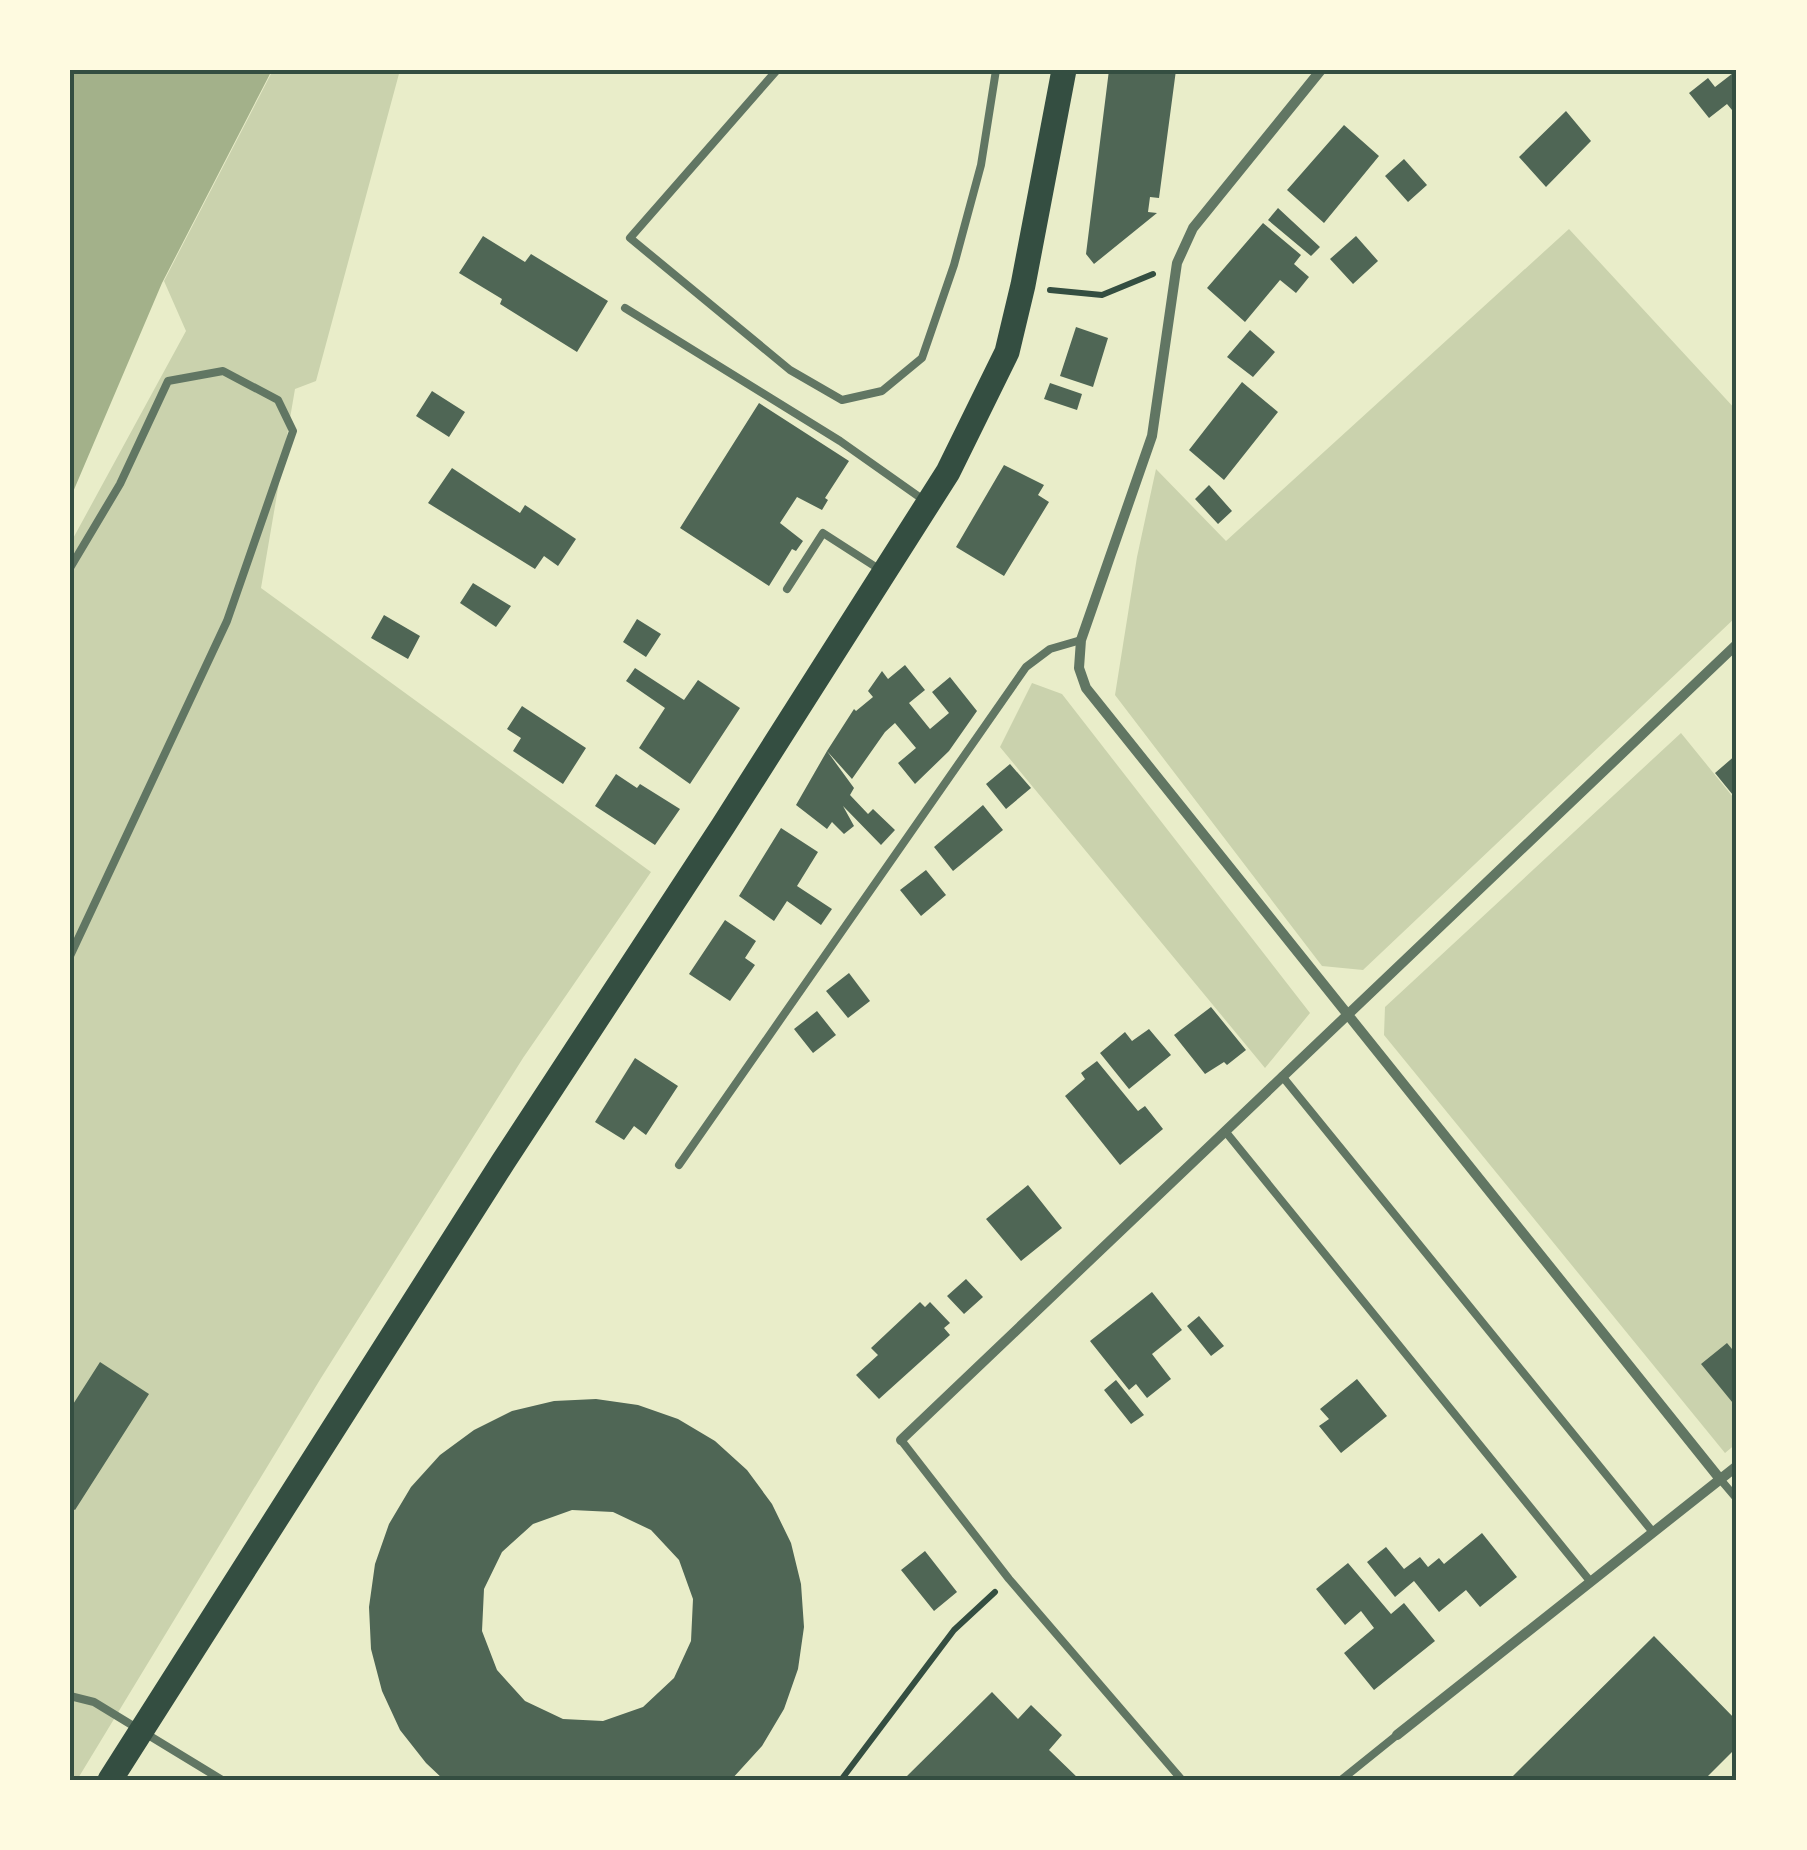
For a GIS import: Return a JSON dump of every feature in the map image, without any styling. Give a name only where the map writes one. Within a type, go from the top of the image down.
[{"type":"main road","points":[[110,1780],[948,472],[1002,364],[1023,286],[1064,70]]},
{"type":"street","points":[[1321,70],[1193,228],[1177,263],[1152,436],[1081,640],[1079,668],[1086,688],[1720,1479]]},
{"type":"street","points":[[901,1440],[1737,644]]},
{"type":"street","points":[[1397,1735],[1737,1466]]},
{"type":"lane","points":[[776,70],[630,238],[790,370],[842,400],[882,391],[922,358],[954,265],[976,182],[996,70]]},
{"type":"lane","points":[[625,308],[840,441],[928,504]]},
{"type":"lane","points":[[70,568],[120,484],[168,381],[223,371],[278,400],[293,431],[227,621],[70,956]]},
{"type":"lane","points":[[787,590],[823,533],[885,573]]},
{"type":"lane","points":[[679,1165],[1026,666],[1050,649],[1081,640]]},
{"type":"lane","points":[[1282,1076],[1652,1531]]},
{"type":"lane","points":[[1225,1131],[1590,1581]]},
{"type":"lane","points":[[901,1440],[1009,1579],[1182,1780]]},
{"type":"lane","points":[[1720,1479],[1737,1499]]},
{"type":"lane","points":[[70,1696],[94,1702],[222,1780]]},
{"type":"lane","points":[[1341,1780],[1397,1735]]},
{"type":"path","points":[[1023,286],[1102,295],[1177,263]]},
{"type":"path","points":[[841,1780],[954,1630],[974,1610]]},
{"type":"shaded area","points":[[70,70],[272,70],[162,283],[70,499]]},
{"type":"shaded area","points":[[273,70],[400,70],[316,381],[295,389],[261,588],[651,872],[523,1058],[321,1378],[77,1780],[70,1780],[70,544],[186,331],[164,281]]},
{"type":"shaded area","points":[[1569,229],[1737,411],[1737,616],[1363,970],[1322,966],[1115,695],[1156,469],[1226,541]]},
{"type":"shaded area","points":[[1032,683],[1062,694],[1310,1013],[1265,1068],[1000,747]]},
{"type":"shaded area","points":[[1681,733],[1737,802],[1737,1443],[1725,1453],[1384,1035],[1385,1007]]},
{"type":"building","points":[[1109,70],[1176,70],[1159,198],[1150,197],[1148,212],[1157,213],[1094,264],[1086,254]]},
{"type":"building","points":[[1737,70],[1737,116],[1727,104],[1709,118],[1689,93],[1708,78],[1715,87]]},
{"type":"building","points":[[1566,111],[1591,141],[1546,187],[1519,157]]},
{"type":"building","points":[[1344,125],[1379,156],[1324,223],[1287,190]]},
{"type":"building","points":[[1404,159],[1427,185],[1408,202],[1385,176]]},
{"type":"building","points":[[1278,208],[1320,247],[1311,256],[1268,220]]},
{"type":"building","points":[[1263,223],[1301,255],[1294,264],[1309,277],[1296,293],[1280,280],[1245,322],[1207,288]]},
{"type":"building","points":[[483,236],[525,262],[531,254],[608,301],[577,352],[459,273]]},
{"type":"building","points":[[1356,236],[1378,261],[1353,284],[1330,259]]},
{"type":"building","points":[[1076,327],[1108,338],[1093,387],[1060,376]]},
{"type":"building","points":[[1250,330],[1275,352],[1253,377],[1227,357]]},
{"type":"building","points":[[1242,382],[1278,412],[1224,480],[1189,450]]},
{"type":"building","points":[[1050,383],[1082,394],[1077,410],[1044,399]]},
{"type":"building","points":[[432,391],[465,412],[449,437],[416,416]]},
{"type":"building","points":[[759,403],[849,461],[825,498],[828,500],[822,510],[797,497],[780,523],[803,541],[796,551],[792,549],[769,586],[680,528]]},
{"type":"building","points":[[1004,465],[1044,485],[1038,495],[1049,502],[1004,576],[956,547]]},
{"type":"building","points":[[452,468],[520,513],[525,505],[576,539],[558,566],[544,556],[535,569],[428,503]]},
{"type":"building","points":[[1209,485],[1232,511],[1218,524],[1195,499]]},
{"type":"building","points":[[473,583],[511,606],[496,627],[460,603]]},
{"type":"building","points":[[384,615],[420,636],[408,659],[371,638]]},
{"type":"building","points":[[637,619],[661,634],[646,657],[623,642]]},
{"type":"building","points":[[905,665],[925,690],[909,703],[930,729],[949,713],[932,692],[950,677],[977,711],[949,751],[915,784],[898,763],[916,748],[895,723],[852,779],[827,751],[854,709],[873,697],[868,691],[882,671],[888,679]]},
{"type":"building","points":[[635,668],[684,700],[698,680],[740,708],[690,784],[639,748],[665,708],[626,681]]},
{"type":"building","points":[[522,706],[586,748],[563,784],[513,751],[521,738],[507,729]]},
{"type":"building","points":[[827,751],[854,788],[850,795],[868,814],[873,809],[895,830],[881,845],[843,806],[854,826],[844,834],[832,822],[827,829],[796,805]]},
{"type":"building","points":[[1737,754],[1737,800],[1715,773]]},
{"type":"building","points":[[1010,764],[1031,788],[1006,809],[986,784]]},
{"type":"building","points":[[616,774],[680,809],[655,845],[595,806]]},
{"type":"building","points":[[983,805],[1003,830],[953,871],[934,847]]},
{"type":"building","points":[[781,828],[818,852],[797,886],[832,909],[821,925],[787,901],[774,921],[739,896]]},
{"type":"building","points":[[926,870],[946,895],[921,916],[900,890]]},
{"type":"building","points":[[725,920],[756,941],[745,958],[755,965],[730,1001],[689,974]]},
{"type":"building","points":[[849,973],[870,1001],[848,1018],[826,991]]},
{"type":"building","points":[[1211,1007],[1246,1050],[1227,1065],[1224,1062],[1205,1074],[1174,1035]]},
{"type":"building","points":[[817,1011],[836,1035],[813,1053],[794,1029]]},
{"type":"building","points":[[1149,1029],[1171,1055],[1129,1089],[1100,1053],[1125,1032],[1132,1041]]},
{"type":"building","points":[[635,1058],[678,1086],[646,1135],[634,1126],[624,1140],[595,1122]]},
{"type":"building","points":[[1097,1061],[1138,1111],[1145,1106],[1163,1129],[1120,1165],[1065,1096],[1085,1079],[1081,1073]]},
{"type":"building","points":[[1028,1185],[1062,1228],[1021,1261],[986,1219]]},
{"type":"building","points":[[966,1279],[983,1297],[964,1314],[947,1296]]},
{"type":"building","points":[[1152,1292],[1182,1330],[1152,1354],[1171,1379],[1147,1398],[1136,1384],[1129,1390],[1090,1341]]},
{"type":"building","points":[[920,1302],[925,1307],[930,1302],[950,1323],[944,1328],[950,1335],[879,1399],[856,1375],[878,1355],[871,1348]]},
{"type":"building","points":[[1199,1316],[1224,1346],[1211,1356],[1187,1326]]},
{"type":"building","points":[[1727,1343],[1737,1355],[1737,1408],[1701,1364]]},
{"type":"building","points":[[100,1362],[149,1394],[75,1510],[70,1507],[70,1409]]},
{"type":"building","points":[[1357,1379],[1387,1416],[1341,1453],[1319,1426],[1329,1419],[1320,1409]]},
{"type":"building","points":[[1116,1380],[1144,1415],[1131,1424],[1104,1390]]},
{"type":"building","points":[[596,1399],[638,1405],[678,1419],[715,1441],[747,1470],[772,1504],[791,1543],[801,1584],[804,1627],[798,1669],[784,1709],[762,1746],[731,1780],[444,1780],[400,1730],[382,1691],[371,1649],[369,1607],[375,1564],[389,1524],[411,1487],[440,1455],[474,1430],[512,1411],[554,1401]],"holes":[[[572,1510],[613,1512],[651,1530],[679,1560],[693,1599],[691,1641],[674,1678],[643,1707],[603,1721],[563,1719],[525,1701],[497,1670],[482,1631],[484,1589],[502,1552],[533,1524]]]},
{"type":"building","points":[[1482,1533],[1517,1577],[1480,1607],[1466,1590],[1439,1612],[1414,1581],[1395,1597],[1367,1562],[1386,1547],[1404,1569],[1420,1557],[1428,1567],[1439,1558],[1444,1564]]},
{"type":"building","points":[[925,1551],[957,1592],[934,1611],[901,1570]]},
{"type":"building","points":[[1348,1563],[1391,1614],[1404,1603],[1435,1641],[1374,1690],[1344,1653],[1374,1628],[1361,1611],[1345,1625],[1316,1589]]},
{"type":"building","points":[[1654,1636],[1737,1721],[1737,1747],[1704,1780],[1509,1780]]},
{"type":"building","points":[[992,1692],[1018,1719],[1031,1705],[1062,1735],[1049,1750],[1080,1780],[911,1780],[907,1776]]}]
